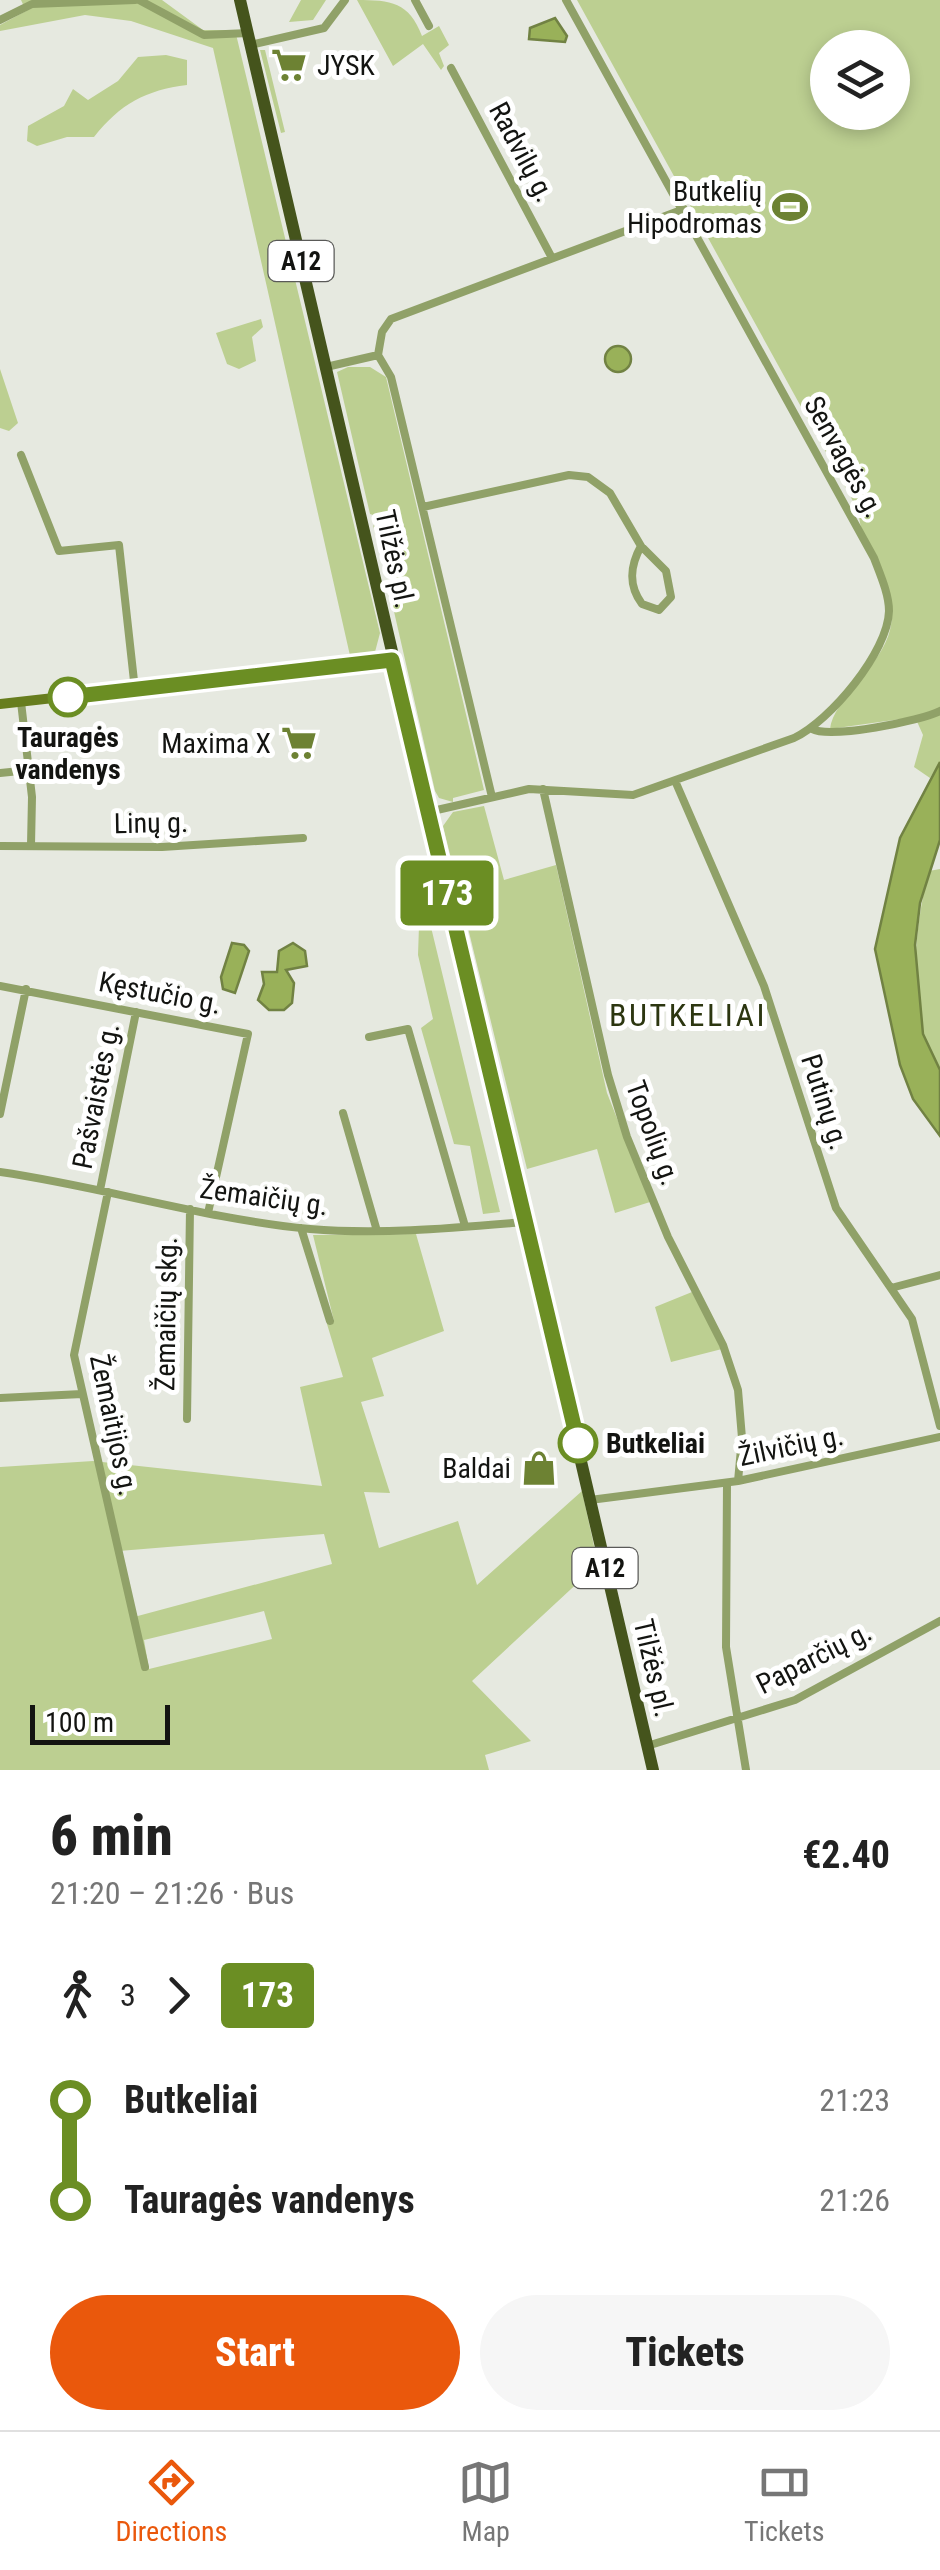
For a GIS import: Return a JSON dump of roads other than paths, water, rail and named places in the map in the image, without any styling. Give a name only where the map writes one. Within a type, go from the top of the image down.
[{"type":"highway","name":"Tilžės pl.","points":[[240,0],[653,1770]]},
{"type":"main road","points":[[0,704],[392,660]]},
{"type":"street","points":[[0,20],[32,4],[137,0],[204,35],[249,39],[324,28],[345,0]]},
{"type":"street","points":[[415,0],[430,26]]},
{"type":"street","name":"Senvagės g.","points":[[428,812],[543,788],[633,795],[812,730],[836,707],[878,644],[889,609],[874,558],[566,0]]},
{"type":"street","name":"Radvilų g.","points":[[452,68],[552,258]]},
{"type":"street","points":[[492,797],[391,376],[378,356],[382,332],[392,319],[684,209]]},
{"type":"street","points":[[326,367],[378,356]]},
{"type":"street","points":[[22,456],[44,523],[59,552],[119,544],[135,691]]},
{"type":"street","points":[[423,508],[578,475],[598,481],[610,493],[641,546],[660,562],[670,580],[665,608],[651,608],[634,592],[633,565],[641,546]]},
{"type":"street","points":[[21,702],[30,770],[31,845]]},
{"type":"street","points":[[812,730],[830,736],[882,723],[921,721],[940,711]]},
{"type":"street","points":[[0,772],[30,770]]},
{"type":"street","name":"Putinų g.","points":[[676,782],[764,986],[836,1208],[912,1319],[940,1426]]},
{"type":"street","name":"Topolių g.","points":[[543,788],[608,1075],[627,1137],[668,1236],[724,1346],[738,1390],[742,1438],[738,1481]]},
{"type":"street","name":"Linų g.","points":[[0,846],[162,847],[302,838]]},
{"type":"street","name":"Kęstučio g.","points":[[0,986],[248,1034],[208,1213]]},
{"type":"street","points":[[0,1114],[26,988]]},
{"type":"street","name":"Pašvaistės g.","points":[[104,1191],[136,1012]]},
{"type":"street","points":[[369,1037],[408,1030],[465,1226]]},
{"type":"street","points":[[343,1114],[378,1231]]},
{"type":"street","name":"Žemaičių g.","points":[[0,1172],[301,1228],[378,1231],[525,1222]]},
{"type":"street","name":"Žemaitijos g.","points":[[104,1191],[74,1342],[82,1394],[145,1667]]},
{"type":"street","name":"Žemaičių skg.","points":[[187,1418],[190,1210]]},
{"type":"street","points":[[301,1228],[330,1321]]},
{"type":"street","points":[[891,1288],[940,1275]]},
{"type":"street","points":[[0,1398],[82,1394]]},
{"type":"street","name":"Žilvičių g.","points":[[590,1500],[728,1483],[940,1436]]},
{"type":"street","points":[[728,1483],[726,1648],[746,1770]]},
{"type":"street","name":"Paparčių g.","points":[[647,1746],[795,1700],[940,1620]]},
{"type":"place","name":"JYSK","points":[[289,65]]},
{"type":"place","name":"Butkelių Hipodromas","points":[[790,207]]},
{"type":"place","name":"Tauragės vandenys","points":[[68,697]]},
{"type":"place","name":"Maxima X","points":[[299,743]]},
{"type":"place","name":"Butkeliai","points":[[578,1443]]},
{"type":"place","name":"Baldai","points":[[539,1468]]},
{"type":"district","name":"BUTKELIAI","points":[[688,1015]]}]
